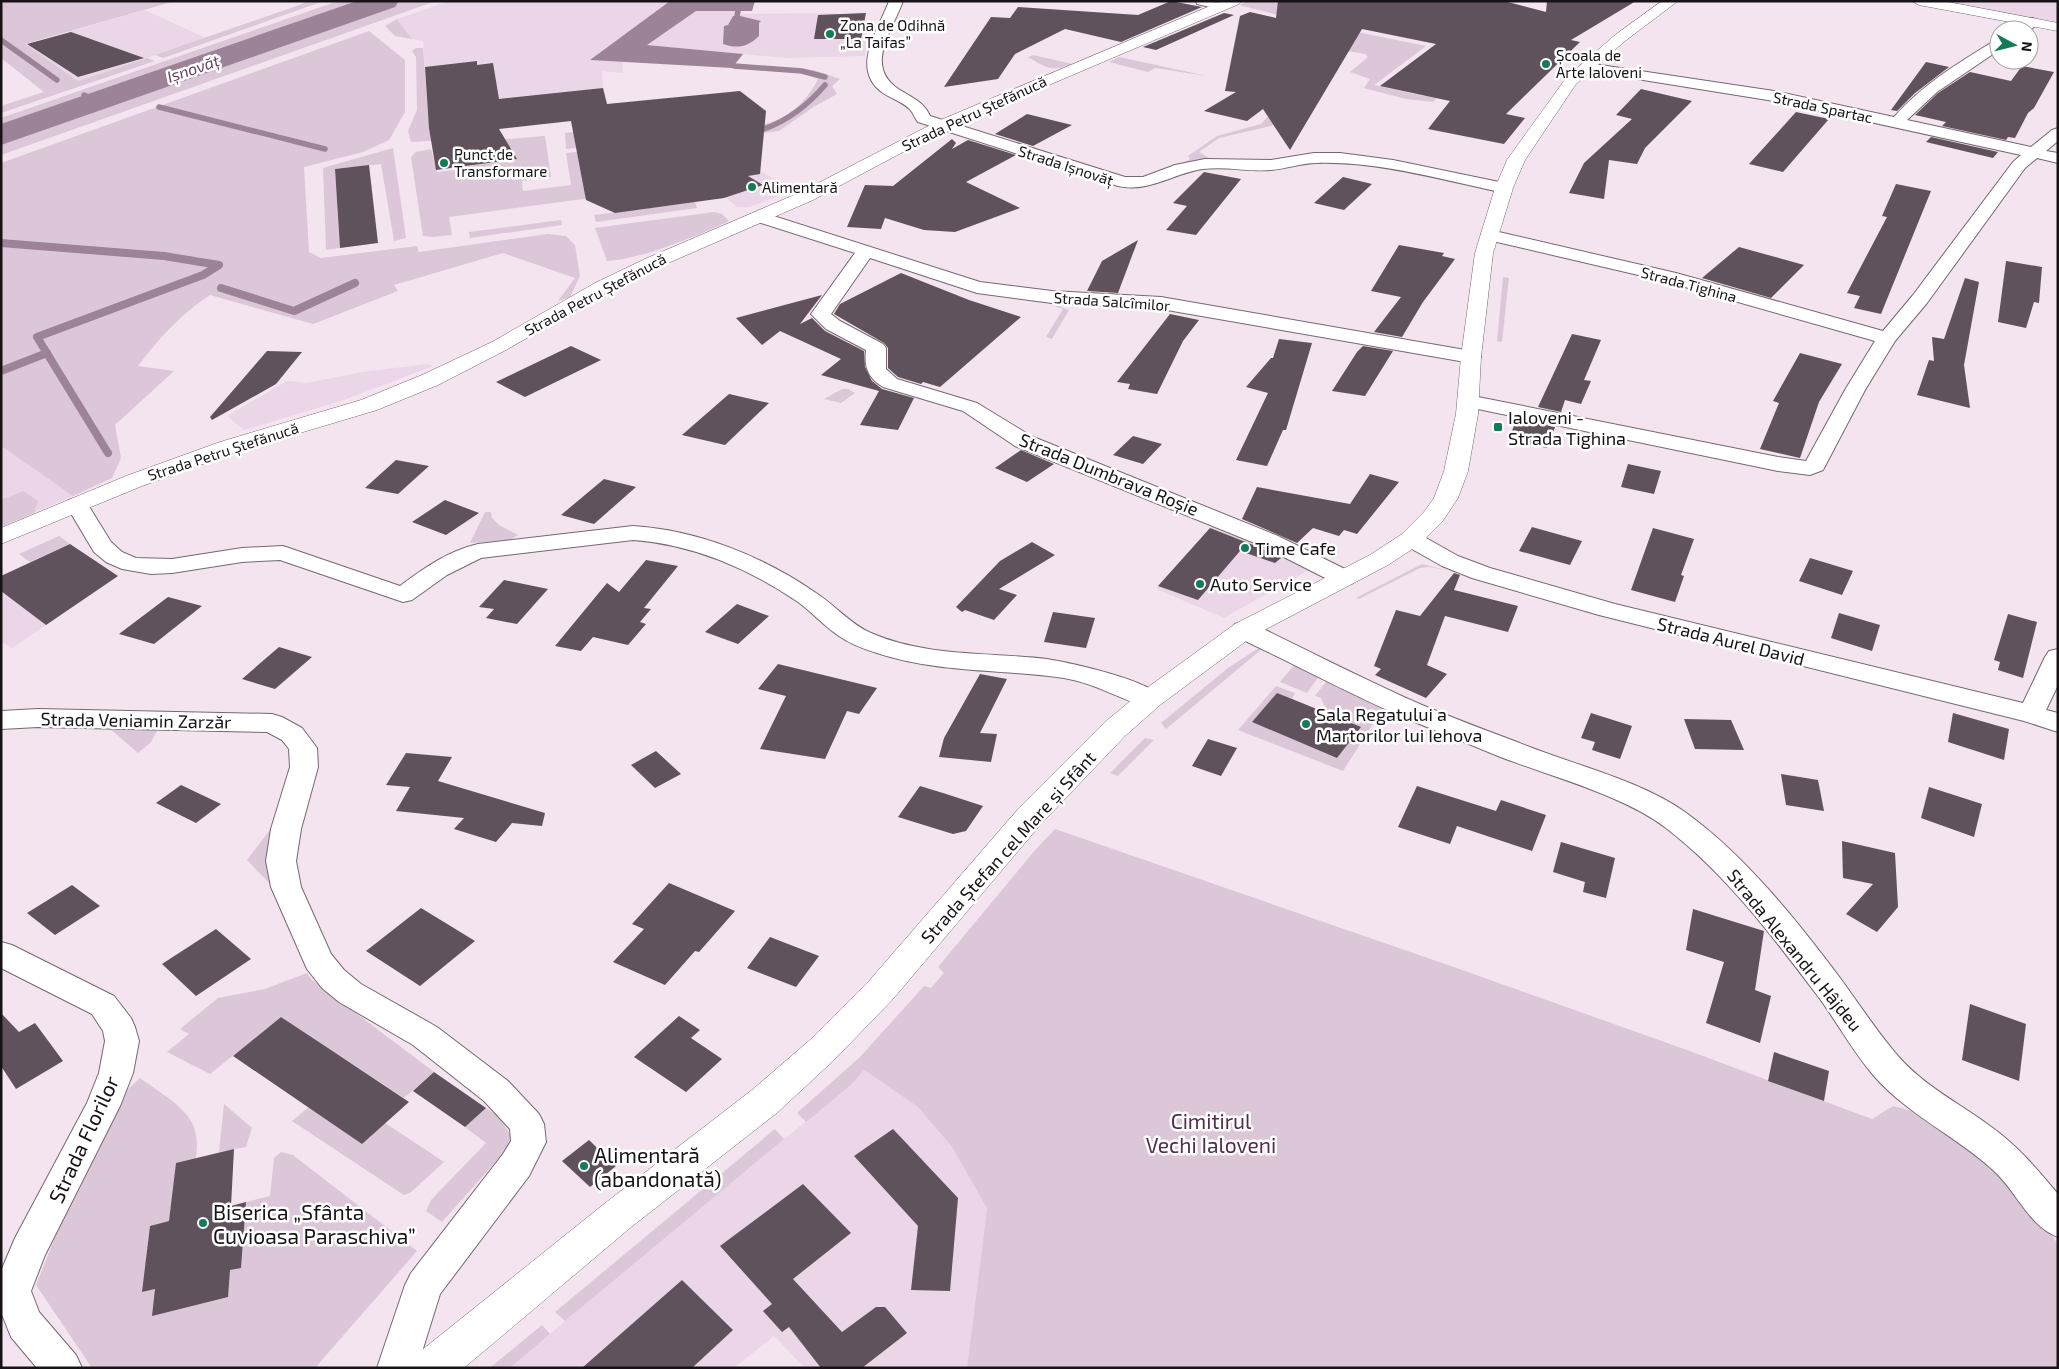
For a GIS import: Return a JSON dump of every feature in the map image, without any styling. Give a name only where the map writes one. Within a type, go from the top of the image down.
[{"type":"main road","name":"Strada Ștefan cel Mare și Sfânt","points":[[432,1368],[616,1216],[765,1101],[822,1050],[881,990],[1030,816],[1114,729],[1150,699],[1244,630],[1379,560],[1411,539],[1433,517],[1446,498],[1456,471],[1468,401],[1481,272],[1504,188],[1526,143],[1571,81],[1620,38],[1671,1]]},
{"type":"main road","points":[[1919,1],[2001,20]]},
{"type":"main road","name":"Strada Petru Ștefănucă","points":[[1,537],[134,481],[228,447],[369,405],[430,380],[499,346],[602,287],[815,192],[942,125],[1228,4]]},
{"type":"main road","points":[[2039,26],[2058,27]]},
{"type":"street","name":"Strada Ișnovăț","points":[[896,1],[875,46],[874,62],[878,80],[885,87],[916,107],[922,113],[922,119],[1124,182],[1144,182],[1181,168],[1198,164],[1271,165],[1314,158],[1340,158],[1393,165],[1504,188]]},
{"type":"street","points":[[1202,1],[1228,4]]},
{"type":"street","points":[[1897,123],[1903,115],[1937,86],[1989,51]]},
{"type":"street","name":"Strada Spartac","points":[[1587,67],[1774,96],[2058,158]]},
{"type":"street","points":[[1468,401],[1778,464],[1810,468],[1815,465],[1887,338],[1920,299],[2019,165],[2032,152],[2058,133]]},
{"type":"street","name":"Strada Salcîmilor","points":[[761,217],[977,287],[1011,293],[1161,303],[1471,357]]},
{"type":"street","name":"Strada Tighina","points":[[1490,235],[1669,277],[1887,338]]},
{"type":"street","name":"Strada Dumbrava Roșie","points":[[866,250],[821,314],[826,321],[840,330],[866,340],[876,348],[875,369],[879,376],[890,383],[970,407],[1023,441],[1262,537],[1344,578]]},
{"type":"street","points":[[77,505],[102,546],[114,557],[129,565],[152,567],[184,565],[242,553],[270,551],[283,553],[403,595],[432,574],[467,554],[478,551],[633,533],[658,534],[696,544],[767,574],[808,597],[840,625],[862,638],[910,653],[955,660],[1064,670],[1089,675],[1150,699]]},
{"type":"street","name":"Strada Aurel David","points":[[1411,539],[1450,561],[1480,573],[1608,610],[2031,714],[2058,723]]},
{"type":"street","name":"Strada Alexandru Hâjdeu","points":[[1244,630],[1413,711],[1532,759],[1620,791],[1649,804],[1674,819],[1718,855],[1760,901],[1830,989],[1886,1066],[1938,1112],[1978,1136],[2009,1162],[2058,1221]]},
{"type":"street","points":[[2031,714],[2058,657]]},
{"type":"street","name":"Strada Veniamin Zarzăr","points":[[1,720],[38,718],[272,723],[292,734],[303,748],[304,767],[286,829],[281,861],[286,887],[318,960],[333,979],[350,993],[425,1036],[496,1091],[527,1124],[529,1142],[516,1165],[424,1285],[397,1368]]},
{"type":"street","name":"Strada Florilor","points":[[1,954],[103,1005],[118,1027],[122,1041],[116,1074],[103,1106],[28,1250],[12,1291],[25,1324],[62,1368]]},
{"type":"shaded area","points":[[449,1],[670,1],[591,60],[622,62],[623,73],[602,71],[603,88],[428,114],[423,41],[412,39],[397,19]]},
{"type":"shaded area","points":[[670,1],[755,1],[752,11],[696,11],[647,45],[743,54],[732,68],[590,60]]},
{"type":"shaded area","points":[[1939,1],[2058,1],[2058,23],[2053,22]]},
{"type":"shaded area","points":[[145,10],[206,38],[78,81],[24,45]]},
{"type":"shaded area","name":"Zona de Odihnă „La Taifas”","points":[[696,11],[741,11],[740,14],[837,13],[843,28],[870,30],[867,34],[865,56],[787,58],[646,45]]},
{"type":"shaded area","points":[[733,16],[761,21],[759,23],[759,36],[751,43],[742,46],[723,44],[724,26],[728,25]]},
{"type":"shaded area","points":[[748,165],[796,190],[749,207],[737,207],[711,185]]},
{"type":"shaded area","points":[[428,364],[433,366],[344,400],[244,430],[227,416],[287,381],[307,383],[362,372]]},
{"type":"shaded area","points":[[1,446],[73,496],[1,527]]},
{"type":"shaded area","points":[[1215,523],[1284,555],[1307,571],[1224,618],[1156,589]]},
{"type":"shaded area","points":[[70,544],[97,562],[99,567],[117,577],[12,648],[1,642],[1,576]]},
{"type":"shaded area","points":[[864,1070],[918,1107],[952,1147],[987,1207],[967,1368],[805,1368],[774,1336],[734,1368],[510,1368],[672,1230],[852,1084]]},
{"type":"green space","points":[[1,1],[175,1],[25,44],[78,81],[147,58],[155,61],[1,113],[1,106],[44,92],[1,58]]},
{"type":"green space","points":[[303,1],[324,1],[163,58],[155,55],[305,3]]},
{"type":"green space","points":[[338,1],[436,1],[1,155],[1,118]]},
{"type":"green space","points":[[1249,1],[1310,1],[1278,15],[1239,5]]},
{"type":"green space","points":[[397,19],[412,39],[395,36],[385,26]]},
{"type":"green space","points":[[1328,26],[1426,46],[1374,85],[1424,96],[1478,52],[1433,102],[1406,99],[1364,88],[1370,79],[1350,72],[1368,57],[1365,54],[1328,48]]},
{"type":"green space","points":[[369,31],[405,60],[405,112],[389,140],[363,152],[304,167],[309,252],[321,258],[417,246],[419,252],[548,234],[566,236],[575,245],[580,276],[570,297],[558,301],[575,278],[503,253],[394,285],[398,291],[313,324],[210,295],[189,310],[171,327],[138,366],[174,371],[115,425],[121,458],[112,478],[73,496],[1,446],[1,163]]},
{"type":"green space","points":[[416,48],[423,48],[428,113],[444,140],[411,142],[408,131],[417,110],[416,57],[412,51]]},
{"type":"green space","points":[[1033,55],[1072,64],[1059,68],[1049,68],[1028,57]]},
{"type":"green space","points":[[1119,57],[1207,76],[1155,68],[1148,72],[1109,62]]},
{"type":"green space","points":[[735,65],[814,70],[840,79],[832,86],[837,94],[815,106],[779,131],[764,133],[764,124],[780,119],[796,108],[809,94],[818,79],[797,72],[732,68]]},
{"type":"green space","points":[[1268,116],[1276,122],[1271,126],[1219,138],[1199,152],[1209,158],[1222,161],[1180,164],[1190,159],[1188,156],[1217,136],[1261,124]]},
{"type":"green space","points":[[611,127],[696,184],[449,217],[452,235],[423,236],[411,157],[416,152],[431,149],[437,172],[455,170],[454,168],[482,164],[481,145],[485,141],[545,136],[551,177],[522,181],[523,191],[571,185],[566,153],[577,152],[577,148],[566,149],[565,133]]},
{"type":"green space","points":[[393,148],[406,238],[394,241],[381,164],[335,169],[340,248],[326,250],[323,168]]},
{"type":"green space","points":[[695,202],[697,208],[596,222],[594,215]]},
{"type":"green space","points":[[714,212],[722,214],[729,221],[669,246],[636,256],[607,261],[595,228]]},
{"type":"green space","points":[[561,220],[562,225],[470,238],[469,232]]},
{"type":"green space","points":[[1503,277],[1509,278],[1502,342],[1497,341]]},
{"type":"green space","points":[[1053,304],[1069,310],[1052,339],[1046,337],[1063,309]]},
{"type":"green space","points":[[842,389],[848,389],[855,393],[841,403],[824,399]]},
{"type":"green space","points":[[23,491],[38,501],[34,513],[1,527],[1,500]]},
{"type":"green space","points":[[485,512],[491,512],[492,518],[499,525],[518,535],[510,540],[470,543]]},
{"type":"green space","points":[[59,536],[70,544],[30,562],[19,554]]},
{"type":"green space","points":[[1422,564],[1449,571],[1430,567],[1420,568],[1359,599],[1356,598]]},
{"type":"green space","points":[[1257,649],[1262,649],[1166,729],[1161,723],[1228,668]]},
{"type":"green space","points":[[1295,664],[1320,675],[1307,693],[1280,682]]},
{"type":"green space","points":[[1328,679],[1385,705],[1343,771],[1238,730],[1276,686],[1295,693],[1292,699],[1277,693],[1361,727],[1324,712],[1326,709],[1321,698],[1315,696]]},
{"type":"green space","points":[[108,727],[157,731],[151,742],[138,753]]},
{"type":"green space","points":[[1145,738],[1154,740],[1118,776],[1110,773]]},
{"type":"green space","points":[[276,822],[275,889],[247,860]]},
{"type":"green space","name":"Cimitirul Vechi Ialoveni","points":[[1055,829],[1448,965],[1687,1050],[1872,1119],[1893,1106],[1913,1111],[1995,1164],[2020,1193],[2058,1244],[2058,1368],[967,1368],[987,1208],[952,1147],[918,1107],[864,1070],[852,1084],[806,1122],[797,1113],[860,1057],[924,986],[931,988],[944,973],[938,967],[1036,849]]},
{"type":"green space","points":[[307,973],[312,980],[434,1072],[404,1098],[281,1017],[210,1074],[167,1052],[189,1034],[180,1029],[218,998],[265,989]]},
{"type":"green space","points":[[140,1078],[170,1099],[186,1114],[193,1126],[197,1139],[194,1167],[174,1220],[150,1226],[143,1292],[241,1267],[246,1202],[270,1196],[274,1158],[281,1152],[293,1155],[417,1251],[315,1368],[92,1368],[36,1285],[76,1185],[127,1090]]},
{"type":"green space","points":[[224,1104],[252,1128],[246,1147],[219,1152]]},
{"type":"green space","points":[[309,1107],[385,1123],[444,1162],[410,1193],[404,1195],[292,1121]]},
{"type":"green space","points":[[486,1108],[499,1117],[514,1141],[442,1222],[426,1211],[431,1200],[486,1143],[465,1127]]},
{"type":"green space","points":[[775,1129],[784,1139],[565,1321],[555,1312]]},
{"type":"green space","points":[[542,1325],[550,1334],[510,1368],[492,1368],[492,1366]]},
{"type":"building","points":[[1171,1],[1202,7],[1121,42],[1065,29],[1015,54],[998,79],[944,87],[991,17],[1010,18],[1018,7],[1138,15]]},
{"type":"building","points":[[1278,1],[1504,1],[1546,12],[1547,1],[1636,1],[1571,40],[1580,42],[1506,114],[1525,118],[1504,144],[1428,129],[1450,101],[1380,86],[1436,44],[1362,29],[1290,150],[1263,109],[1247,121],[1204,111],[1236,92],[1225,91],[1240,16],[1250,12],[1276,18]]},
{"type":"building","points":[[866,13],[861,39],[814,39],[818,15]]},
{"type":"building","points":[[1224,13],[1234,15],[1156,50],[1143,47]]},
{"type":"building","points":[[71,32],[144,58],[78,77],[27,44]]},
{"type":"building","points":[[477,61],[477,65],[493,63],[499,99],[603,88],[607,104],[740,91],[766,111],[760,174],[748,176],[763,185],[724,198],[615,213],[586,200],[571,121],[499,129],[517,159],[436,170],[429,128],[425,67]]},
{"type":"building","points":[[1926,62],[1949,67],[1915,93],[1897,111],[1891,110]]},
{"type":"building","points":[[2039,69],[2054,72],[2034,108],[2028,113],[2015,138],[2008,137],[2006,140],[1942,126],[1946,122],[1915,115],[1938,93],[1970,72],[2011,81],[2019,70]]},
{"type":"building","points":[[1641,89],[1692,101],[1645,148],[1637,164],[1609,160],[1604,199],[1569,193],[1584,163],[1632,119],[1616,115]]},
{"type":"building","points":[[1796,112],[1829,119],[1783,172],[1749,164]]},
{"type":"building","points":[[1027,114],[1072,125],[1033,146],[995,134]]},
{"type":"building","points":[[1931,137],[1998,152],[1993,158],[1926,142]]},
{"type":"building","points":[[952,139],[956,143],[952,149],[968,140],[1016,155],[966,182],[1020,208],[955,232],[924,230],[885,218],[881,229],[847,227],[865,185],[893,186]]},
{"type":"building","points":[[369,165],[378,243],[340,248],[335,169]]},
{"type":"building","points":[[1204,172],[1241,179],[1196,235],[1166,230],[1187,206],[1173,203]]},
{"type":"building","points":[[1343,177],[1372,184],[1344,210],[1314,203]]},
{"type":"building","points":[[1896,184],[1931,191],[1881,314],[1854,308],[1860,296],[1847,293],[1887,217],[1882,216]]},
{"type":"building","points":[[1138,240],[1118,293],[1087,291],[1102,261]]},
{"type":"building","points":[[1399,245],[1444,253],[1442,256],[1455,259],[1423,302],[1402,337],[1374,332],[1401,297],[1371,291]]},
{"type":"building","points":[[1739,247],[1804,265],[1771,298],[1702,278]]},
{"type":"building","points":[[2006,261],[2042,267],[2039,303],[2034,302],[2026,328],[1998,322]]},
{"type":"building","points":[[901,273],[969,300],[1021,317],[940,387],[898,377],[888,368],[888,348],[884,343],[834,314],[840,304]]},
{"type":"building","points":[[1965,278],[1979,282],[1964,365],[1970,408],[1917,395],[1929,360],[1934,361],[1932,337],[1944,339]]},
{"type":"building","points":[[822,295],[800,324],[812,318],[825,331],[864,351],[865,367],[872,381],[882,389],[914,398],[898,430],[860,425],[879,391],[821,375],[841,359],[780,331],[762,345],[736,318]]},
{"type":"building","points":[[1170,314],[1199,320],[1183,341],[1157,394],[1128,389],[1130,384],[1117,382]]},
{"type":"building","points":[[1572,334],[1601,340],[1584,380],[1591,381],[1581,404],[1565,400],[1561,412],[1538,407]]},
{"type":"building","points":[[1279,339],[1312,343],[1286,430],[1283,430],[1267,466],[1236,460],[1268,393],[1246,387],[1273,358]]},
{"type":"building","points":[[571,346],[601,360],[525,397],[496,382]]},
{"type":"building","points":[[1363,346],[1393,351],[1365,396],[1332,391],[1357,352]]},
{"type":"building","points":[[267,351],[302,352],[276,384],[212,420],[210,417]]},
{"type":"building","points":[[1800,353],[1842,364],[1819,402],[1800,458],[1760,449],[1779,403],[1773,401]]},
{"type":"building","points":[[729,394],[769,403],[725,445],[682,435]]},
{"type":"building","points":[[1517,419],[1555,427],[1547,448],[1508,440]]},
{"type":"building","points":[[1133,436],[1162,444],[1143,464],[1113,455]]},
{"type":"building","points":[[1021,450],[1054,464],[1027,482],[995,468]]},
{"type":"building","points":[[396,460],[429,466],[398,494],[365,488]]},
{"type":"building","points":[[1628,464],[1661,471],[1654,494],[1621,487]]},
{"type":"building","points":[[1370,474],[1399,482],[1357,534],[1344,530],[1339,536],[1313,528],[1297,543],[1242,519],[1257,487],[1350,504]]},
{"type":"building","points":[[604,479],[636,487],[594,524],[561,515]]},
{"type":"building","points":[[445,500],[479,513],[446,535],[412,522]]},
{"type":"building","points":[[1532,527],[1582,541],[1570,565],[1519,551]]},
{"type":"building","points":[[1210,528],[1281,558],[1275,563],[1240,551],[1198,600],[1158,586]]},
{"type":"building","points":[[1653,528],[1694,539],[1681,575],[1684,576],[1675,602],[1631,590]]},
{"type":"building","points":[[1032,542],[1055,555],[999,589],[1017,595],[994,620],[965,610],[962,612],[956,607],[1000,561]]},
{"type":"building","points":[[70,544],[118,576],[46,625],[1,591],[1,576]]},
{"type":"building","points":[[1810,558],[1853,571],[1842,595],[1799,581]]},
{"type":"building","points":[[646,560],[678,566],[644,608],[651,609],[640,622],[646,624],[628,645],[593,637],[581,651],[555,646],[607,583],[619,592]]},
{"type":"building","points":[[1454,573],[1460,575],[1454,590],[1518,606],[1508,632],[1445,616],[1427,665],[1447,674],[1426,698],[1375,675],[1381,669],[1374,666],[1396,610],[1420,616]]},
{"type":"building","points":[[504,580],[548,589],[517,624],[486,618],[494,609],[479,607]]},
{"type":"building","points":[[168,597],[202,606],[154,644],[119,634]]},
{"type":"building","points":[[737,604],[769,616],[738,644],[705,632]]},
{"type":"building","points":[[1053,612],[1095,618],[1086,648],[1044,642]]},
{"type":"building","points":[[1839,613],[1880,625],[1872,651],[1831,638]]},
{"type":"building","points":[[2008,614],[2037,622],[2023,678],[1998,670],[2000,662],[1994,660]]},
{"type":"building","points":[[279,647],[312,657],[275,689],[242,679]]},
{"type":"building","points":[[778,664],[877,688],[859,714],[847,711],[825,759],[760,749],[786,696],[758,689]]},
{"type":"building","points":[[980,674],[1007,679],[980,733],[997,734],[991,762],[939,757],[944,738]]},
{"type":"building","name":"Sala Regatului a Martorilor lui Iehova","points":[[1277,693],[1361,727],[1337,758],[1252,722]]},
{"type":"building","points":[[1591,713],[1632,726],[1620,759],[1592,750],[1595,742],[1581,738]]},
{"type":"building","points":[[1953,713],[2009,729],[2004,760],[1948,742]]},
{"type":"building","points":[[1684,719],[1731,720],[1744,750],[1695,749]]},
{"type":"building","points":[[1208,739],[1237,748],[1221,776],[1192,766]]},
{"type":"building","points":[[656,751],[681,774],[655,788],[631,765]]},
{"type":"building","points":[[406,753],[452,757],[438,781],[545,813],[542,826],[512,823],[496,842],[454,829],[464,818],[396,811],[410,787],[386,785]]},
{"type":"building","points":[[1781,774],[1818,780],[1824,811],[1786,805]]},
{"type":"building","points":[[181,785],[221,804],[196,823],[156,803]]},
{"type":"building","points":[[920,786],[983,806],[966,831],[953,834],[898,817]]},
{"type":"building","points":[[1417,786],[1496,811],[1501,800],[1546,815],[1532,851],[1457,826],[1450,844],[1398,827]]},
{"type":"building","points":[[1929,787],[1982,804],[1974,837],[1921,818]]},
{"type":"building","points":[[1842,841],[1895,853],[1898,907],[1877,932],[1846,914],[1873,884],[1843,878]]},
{"type":"building","points":[[1561,842],[1615,858],[1606,898],[1583,892],[1585,882],[1553,872]]},
{"type":"building","points":[[669,883],[735,911],[699,952],[695,951],[665,985],[613,962],[644,929],[632,924]]},
{"type":"building","points":[[72,885],[100,906],[55,935],[27,913]]},
{"type":"building","points":[[421,908],[475,941],[420,986],[366,951]]},
{"type":"building","points":[[1693,909],[1764,931],[1755,990],[1771,996],[1760,1043],[1706,1023],[1724,962],[1686,950]]},
{"type":"building","points":[[216,929],[251,959],[196,996],[162,964]]},
{"type":"building","points":[[770,937],[819,956],[796,987],[747,968]]},
{"type":"building","points":[[1970,1004],[2026,1024],[2019,1081],[1962,1060]]},
{"type":"building","points":[[1,1013],[19,1032],[35,1023],[63,1061],[16,1089],[1,1066]]},
{"type":"building","points":[[679,1016],[700,1030],[691,1038],[722,1059],[686,1092],[634,1057]]},
{"type":"building","points":[[281,1017],[409,1102],[362,1144],[233,1056]]},
{"type":"building","points":[[1774,1052],[1829,1071],[1824,1101],[1768,1081]]},
{"type":"building","points":[[434,1072],[486,1108],[465,1127],[413,1091]]},
{"type":"building","points":[[893,1129],[958,1198],[950,1291],[911,1290],[918,1226],[854,1156]]},
{"type":"building","points":[[589,1140],[616,1166],[590,1187],[562,1161]]},
{"type":"building","name":"Biserica „Sfânta Cuvioasa Paraschiva”","points":[[234,1149],[231,1206],[246,1202],[241,1268],[230,1270],[228,1297],[152,1316],[155,1289],[142,1292],[150,1226],[169,1221],[176,1163]]},
{"type":"building","points":[[803,1184],[851,1233],[793,1279],[842,1332],[876,1307],[885,1307],[907,1333],[862,1368],[821,1368],[789,1327],[782,1332],[763,1311],[772,1304],[720,1246]]},
{"type":"building","points":[[682,1280],[733,1330],[692,1368],[582,1368]]},
{"type":"waterway","name":"Ișnovăț","points":[[1,135],[385,1]]},
{"type":"waterway","name":"Ișnovăț","points":[[348,7],[358,11]]},
{"type":"waterway","points":[[737,16],[738,11]]},
{"type":"waterway","points":[[1,40],[57,80]]},
{"type":"waterway","points":[[734,66],[802,71],[825,77]]},
{"type":"waterway","points":[[764,129],[798,111],[825,85]]},
{"type":"waterway","points":[[84,95],[98,102]]},
{"type":"waterway","points":[[159,107],[325,149]]},
{"type":"waterway","points":[[1,243],[164,256],[219,265],[203,275],[37,337],[47,353]]},
{"type":"waterway","points":[[221,288],[294,311],[355,283]]},
{"type":"waterway","points":[[1,371],[47,353]]},
{"type":"waterway","points":[[47,353],[108,453]]},
{"type":"place","name":"Zona de Odihnă „La Taifas”","points":[[830,34]]},
{"type":"place","name":"Școala de Arte Ialoveni","points":[[1546,64]]},
{"type":"place","name":"Punct de Transformare","points":[[444,163]]},
{"type":"place","name":"Alimentară","points":[[752,187]]},
{"type":"place","name":"Ialoveni - Strada Tighina","points":[[1498,427]]},
{"type":"place","name":"Time Cafe","points":[[1245,548]]},
{"type":"place","name":"Auto Service","points":[[1200,584]]},
{"type":"place","name":"Sala Regatului a Martorilor lui Iehova","points":[[1306,724]]},
{"type":"place","name":"Alimentară (abandonată)","points":[[584,1166]]},
{"type":"place","name":"Biserica „Sfânta Cuvioasa Paraschiva”","points":[[203,1223]]}]
